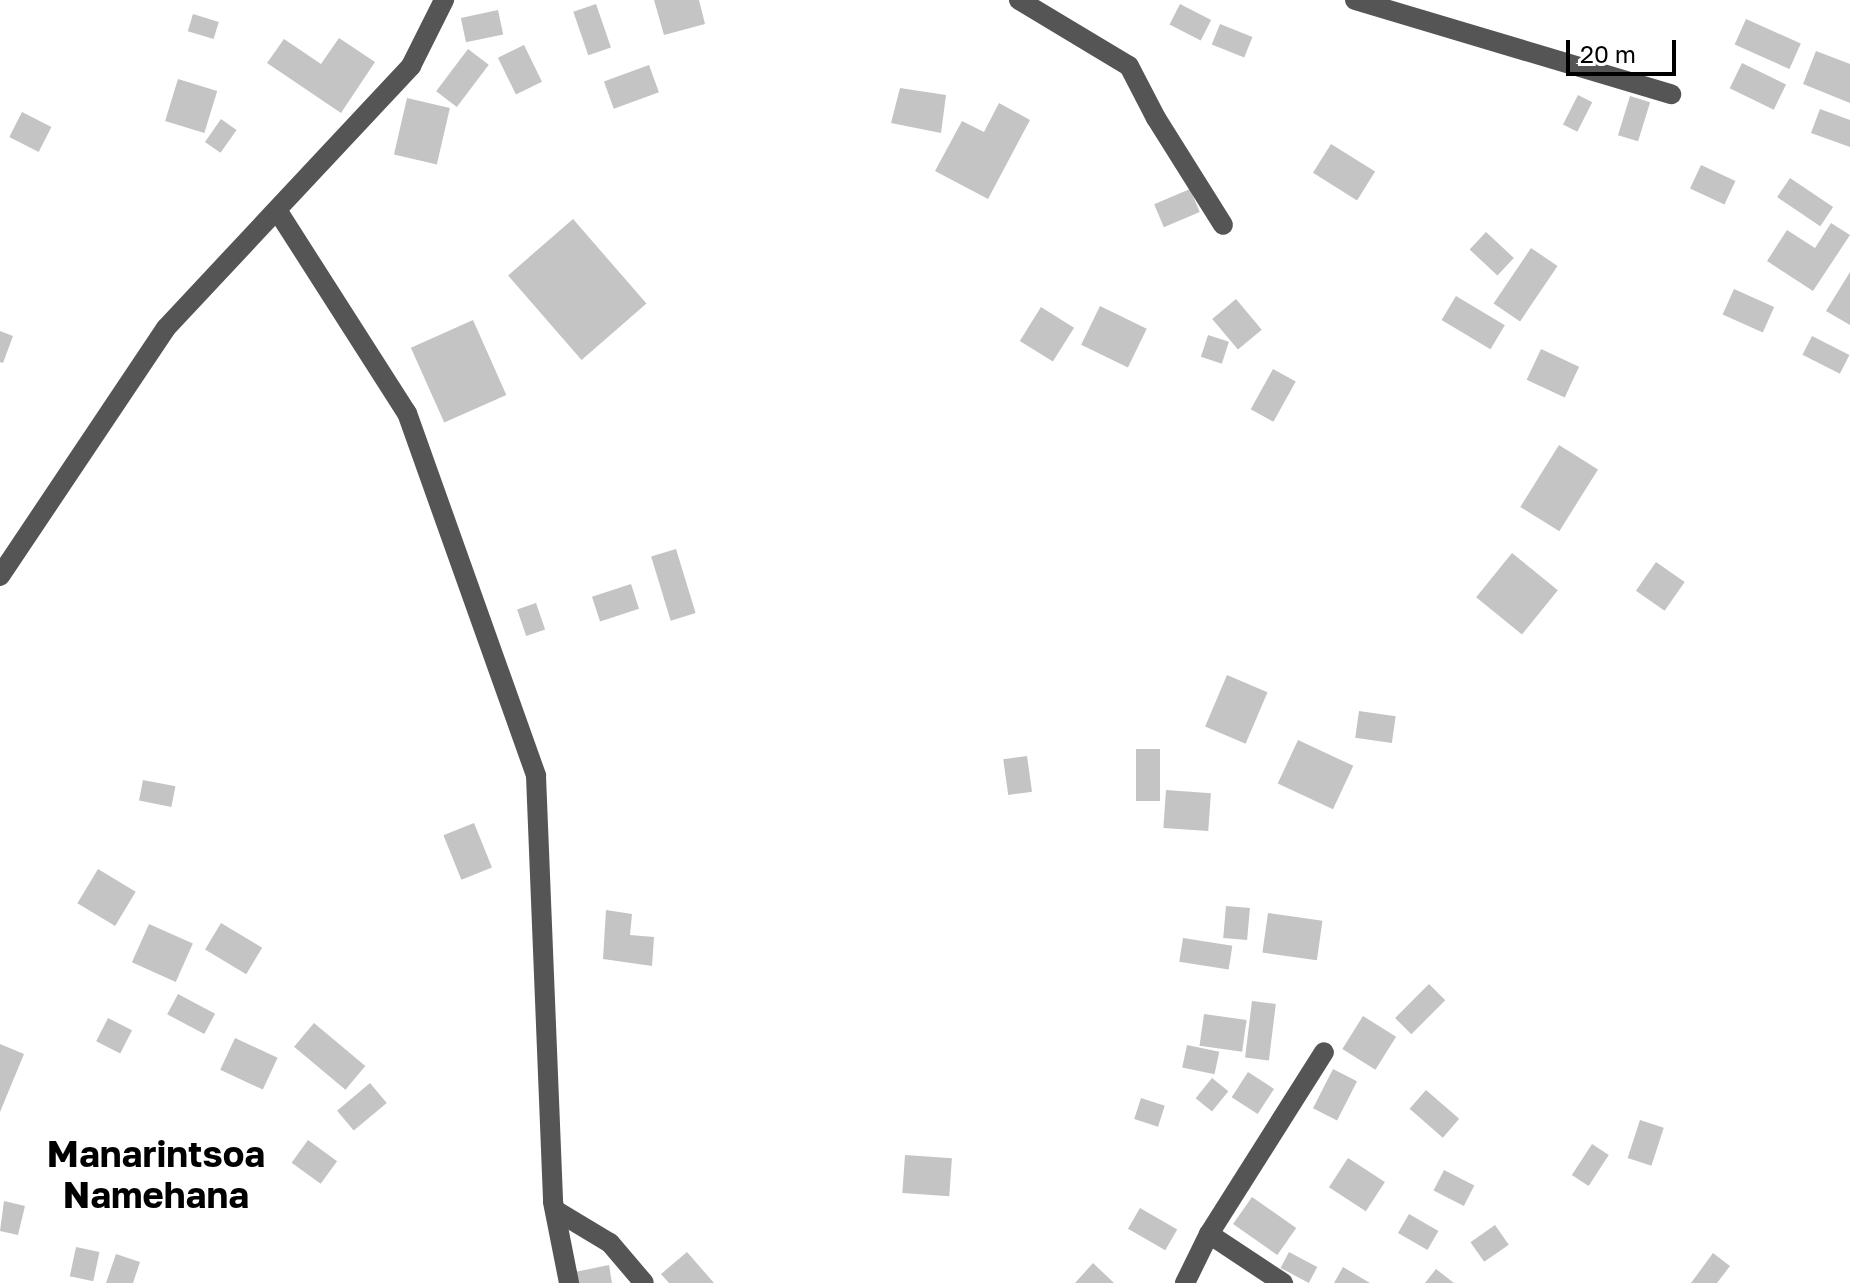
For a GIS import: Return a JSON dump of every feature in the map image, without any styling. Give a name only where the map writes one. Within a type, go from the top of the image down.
[{"type":"street","points":[[0,576],[166,328],[411,66],[444,0]]},
{"type":"street","points":[[1019,0],[1129,66],[1156,118],[1223,225]]},
{"type":"street","points":[[1355,0],[1671,94]]},
{"type":"street","points":[[277,210],[407,413],[536,776],[555,1210],[569,1283]]},
{"type":"street","points":[[1185,1283],[1209,1234],[1324,1052]]},
{"type":"street","points":[[555,1210],[610,1243],[644,1283]]},
{"type":"street","points":[[1209,1234],[1283,1283]]},
{"type":"building","points":[[654,0],[699,0],[705,24],[664,35]]},
{"type":"building","points":[[596,4],[611,47],[588,55],[573,12]]},
{"type":"building","points":[[1180,4],[1211,20],[1201,40],[1170,24]]},
{"type":"building","points":[[498,10],[503,34],[466,42],[461,18]]},
{"type":"building","points":[[193,14],[219,22],[214,39],[188,31]]},
{"type":"building","points":[[1746,19],[1801,43],[1789,69],[1735,45]]},
{"type":"building","points":[[1220,24],[1252,37],[1244,58],[1212,44]]},
{"type":"building","points":[[339,38],[375,62],[341,113],[267,63],[284,39],[321,64]]},
{"type":"building","points":[[524,45],[542,82],[516,95],[498,58]]},
{"type":"building","points":[[468,49],[489,65],[457,107],[436,91]]},
{"type":"building","points":[[1816,51],[1850,64],[1850,103],[1803,84]]},
{"type":"building","points":[[1742,63],[1786,84],[1774,110],[1730,88]]},
{"type":"building","points":[[649,65],[659,92],[614,109],[604,81]]},
{"type":"building","points":[[178,79],[217,91],[204,133],[165,121]]},
{"type":"building","points":[[900,88],[946,95],[941,133],[891,123]]},
{"type":"building","points":[[1578,95],[1592,102],[1577,132],[1563,124]]},
{"type":"building","points":[[1630,96],[1650,102],[1638,141],[1618,135]]},
{"type":"building","points":[[407,98],[450,108],[437,164],[394,155]]},
{"type":"building","points":[[999,103],[1030,120],[988,199],[935,171],[962,121],[984,132]]},
{"type":"building","points":[[1820,109],[1850,120],[1850,147],[1811,133]]},
{"type":"building","points":[[22,112],[51,127],[39,152],[9,137]]},
{"type":"building","points":[[221,119],[237,130],[221,153],[205,142]]},
{"type":"building","points":[[1331,144],[1375,172],[1357,200],[1313,173]]},
{"type":"building","points":[[1701,165],[1735,181],[1724,205],[1690,189]]},
{"type":"building","points":[[1790,178],[1833,207],[1820,226],[1777,197]]},
{"type":"building","points":[[1190,189],[1200,212],[1164,227],[1154,204]]},
{"type":"building","points":[[573,219],[646,304],[582,360],[508,275]]},
{"type":"building","points":[[1831,223],[1850,235],[1813,291],[1767,261],[1787,230],[1815,248]]},
{"type":"building","points":[[1486,232],[1514,258],[1497,275],[1470,250]]},
{"type":"building","points":[[1531,248],[1558,266],[1520,321],[1494,304]]},
{"type":"building","points":[[1850,272],[1850,325],[1826,311]]},
{"type":"building","points":[[1734,289],[1774,307],[1763,332],[1723,315]]},
{"type":"building","points":[[1456,296],[1505,325],[1490,349],[1442,320]]},
{"type":"building","points":[[1236,299],[1262,330],[1238,350],[1212,319]]},
{"type":"building","points":[[1100,306],[1147,329],[1128,367],[1081,345]]},
{"type":"building","points":[[1041,307],[1074,328],[1053,362],[1020,341]]},
{"type":"building","points":[[473,320],[506,395],[444,423],[411,348]]},
{"type":"building","points":[[0,331],[13,336],[3,363],[0,362]]},
{"type":"building","points":[[1208,335],[1229,342],[1222,364],[1201,357]]},
{"type":"building","points":[[1812,336],[1849,355],[1840,374],[1802,355]]},
{"type":"building","points":[[1541,349],[1579,367],[1565,398],[1527,380]]},
{"type":"building","points":[[1273,369],[1296,382],[1273,422],[1251,409]]},
{"type":"building","points":[[1559,445],[1598,469],[1559,531],[1520,507]]},
{"type":"building","points":[[676,549],[696,613],[671,621],[651,557]]},
{"type":"building","points":[[1512,553],[1558,590],[1522,634],[1476,597]]},
{"type":"building","points":[[1656,562],[1685,582],[1665,611],[1636,591]]},
{"type":"building","points":[[631,584],[639,609],[600,621],[592,597]]},
{"type":"building","points":[[536,603],[545,629],[526,636],[517,610]]},
{"type":"building","points":[[1227,675],[1268,692],[1246,744],[1205,727]]},
{"type":"building","points":[[1359,711],[1396,716],[1392,743],[1355,738]]},
{"type":"building","points":[[1298,740],[1353,766],[1333,809],[1278,784]]},
{"type":"building","points":[[1136,749],[1160,749],[1160,801],[1136,801]]},
{"type":"building","points":[[1027,756],[1032,792],[1008,795],[1003,759]]},
{"type":"building","points":[[143,780],[175,786],[171,807],[139,801]]},
{"type":"building","points":[[1166,790],[1211,793],[1208,831],[1163,828]]},
{"type":"building","points":[[474,823],[492,868],[461,880],[443,835]]},
{"type":"building","points":[[98,869],[136,892],[115,926],[77,903]]},
{"type":"building","points":[[1226,906],[1250,908],[1247,940],[1223,938]]},
{"type":"building","points":[[606,910],[632,914],[630,935],[654,937],[652,966],[603,959]]},
{"type":"building","points":[[1268,913],[1322,921],[1317,960],[1262,953]]},
{"type":"building","points":[[221,923],[262,948],[246,974],[205,950]]},
{"type":"building","points":[[149,924],[193,944],[176,982],[132,962]]},
{"type":"building","points":[[1183,938],[1232,946],[1229,970],[1179,962]]},
{"type":"building","points":[[1429,984],[1445,1000],[1411,1034],[1395,1018]]},
{"type":"building","points":[[178,994],[215,1014],[204,1034],[167,1014]]},
{"type":"building","points":[[1252,1001],[1276,1004],[1269,1060],[1245,1058]]},
{"type":"building","points":[[1204,1014],[1247,1020],[1242,1052],[1200,1046]]},
{"type":"building","points":[[1363,1016],[1396,1037],[1375,1070],[1342,1049]]},
{"type":"building","points":[[108,1018],[132,1030],[120,1053],[96,1041]]},
{"type":"building","points":[[314,1023],[365,1066],[345,1090],[294,1047]]},
{"type":"building","points":[[235,1038],[278,1058],[263,1090],[220,1070]]},
{"type":"building","points":[[0,1044],[24,1054],[0,1112]]},
{"type":"building","points":[[1187,1045],[1219,1052],[1214,1074],[1182,1067]]},
{"type":"building","points":[[1333,1069],[1357,1081],[1337,1120],[1313,1108]]},
{"type":"building","points":[[1248,1072],[1274,1089],[1258,1114],[1232,1097]]},
{"type":"building","points":[[1212,1078],[1228,1091],[1212,1111],[1196,1098]]},
{"type":"building","points":[[370,1083],[387,1103],[354,1131],[337,1111]]},
{"type":"building","points":[[1426,1090],[1459,1119],[1443,1138],[1410,1109]]},
{"type":"building","points":[[1141,1098],[1165,1106],[1158,1127],[1134,1119]]},
{"type":"building","points":[[1640,1120],[1664,1128],[1651,1166],[1628,1158]]},
{"type":"building","points":[[308,1140],[337,1161],[321,1184],[292,1163]]},
{"type":"building","points":[[1592,1144],[1609,1155],[1589,1186],[1572,1175]]},
{"type":"building","points":[[905,1155],[952,1158],[949,1196],[902,1193]]},
{"type":"building","points":[[1348,1158],[1385,1182],[1366,1211],[1329,1187]]},
{"type":"building","points":[[1444,1170],[1474,1185],[1464,1206],[1434,1190]]},
{"type":"building","points":[[1252,1197],[1296,1228],[1277,1255],[1233,1224]]},
{"type":"building","points":[[4,1201],[25,1206],[18,1235],[0,1231]]},
{"type":"building","points":[[1140,1208],[1177,1230],[1165,1250],[1128,1229]]},
{"type":"building","points":[[1409,1214],[1438,1231],[1427,1250],[1398,1233]]},
{"type":"building","points":[[1495,1225],[1509,1245],[1484,1262],[1470,1242]]},
{"type":"building","points":[[76,1247],[99,1252],[93,1281],[70,1276]]},
{"type":"building","points":[[687,1252],[714,1283],[669,1283],[661,1274]]},
{"type":"building","points":[[1289,1252],[1317,1267],[1309,1283],[1281,1268]]},
{"type":"building","points":[[1713,1253],[1730,1266],[1717,1283],[1691,1283]]},
{"type":"building","points":[[116,1254],[140,1262],[133,1283],[106,1283]]},
{"type":"building","points":[[1093,1263],[1114,1283],[1075,1283]]},
{"type":"building","points":[[609,1265],[612,1283],[577,1283],[575,1272]]},
{"type":"building","points":[[1343,1267],[1370,1283],[1334,1283]]},
{"type":"building","points":[[1436,1269],[1454,1283],[1425,1283]]},
{"type":"district","name":"Manarintsoa Namehana","points":[[156,1174]]}]
